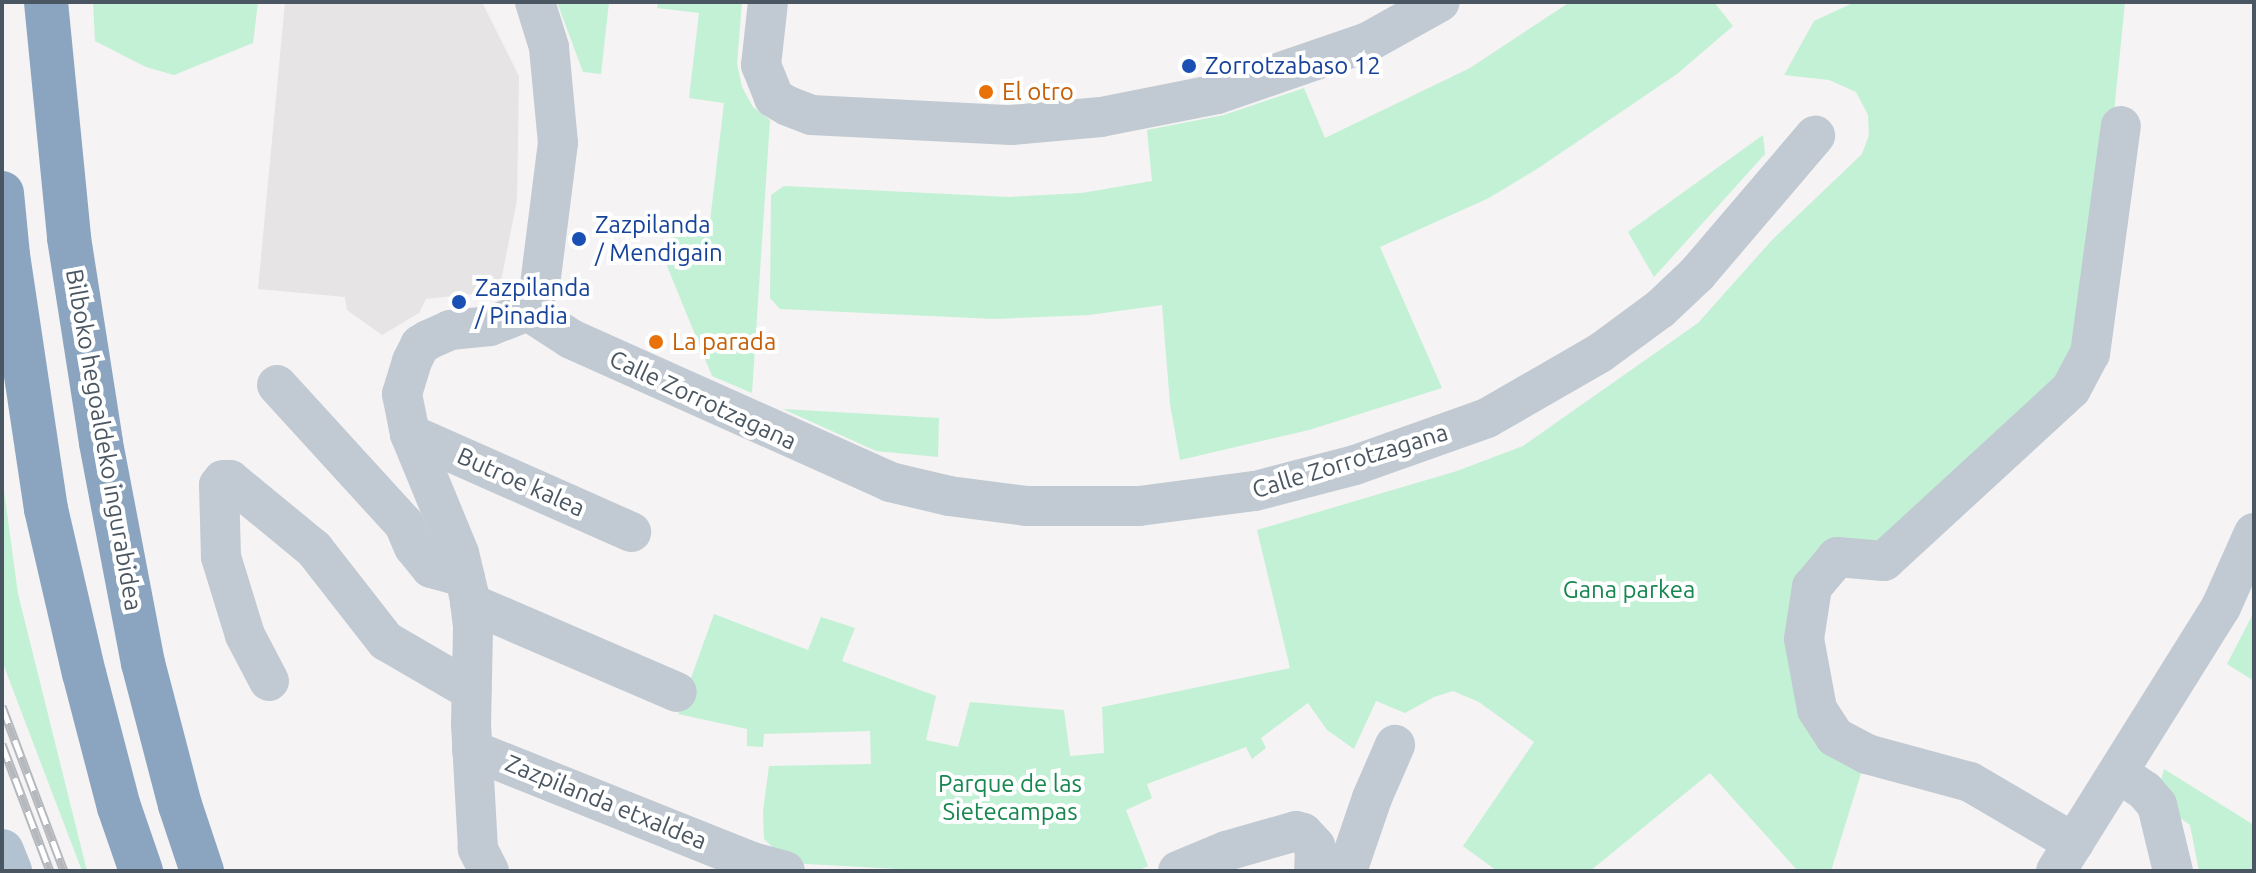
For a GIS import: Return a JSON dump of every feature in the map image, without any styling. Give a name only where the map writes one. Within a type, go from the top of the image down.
[{"type":"highway","name":"Bilboko hegoaldeko ingurabidea","points":[[46,2],[69,238],[101,443],[143,663],[180,805],[202,871]]},
{"type":"highway","points":[[2,193],[8,255],[46,509],[119,807],[141,871]]},
{"type":"main road","points":[[2,851],[10,871]]},
{"type":"street","points":[[489,871],[478,849],[468,590],[445,516],[410,434],[402,394],[404,380],[420,345],[450,330],[490,326],[528,311],[540,285],[558,143],[549,47],[535,2]]},
{"type":"street","points":[[768,2],[761,65],[774,98],[788,106],[811,115],[1011,125],[1101,117],[1217,94],[1368,42],[1440,2]]},
{"type":"street","points":[[2121,126],[2090,354],[2071,389],[1884,561],[1837,557],[1812,587],[1804,639],[1817,709],[1835,737],[1867,754],[1970,782],[2065,857],[2120,774],[2221,607],[2254,533]]},
{"type":"street","name":"Calle Zorrotzagana","points":[[528,311],[571,339],[798,444],[890,482],[949,496],[1027,506],[1139,506],[1255,491],[1355,465],[1487,418],[1600,353],[1660,309],[1697,274],[1815,136]]},
{"type":"street","points":[[277,385],[404,524],[414,547],[431,568],[468,590],[677,692]]},
{"type":"street","name":"Butroe kalea","points":[[410,434],[631,532]]},
{"type":"street","points":[[269,681],[245,635],[221,557],[219,485],[223,480],[230,480],[314,549],[386,641],[472,691]]},
{"type":"street","points":[[1347,871],[1372,798],[1395,745]]},
{"type":"street","name":"Zazpilanda etxaldea","points":[[472,750],[752,862],[785,871]]},
{"type":"street","points":[[2120,774],[2145,791],[2157,805],[2173,871]]},
{"type":"street","points":[[1178,871],[1226,851],[1296,831],[1303,833],[1315,846],[1314,871]]},
{"type":"shaded area","points":[[285,2],[482,2],[519,76],[517,200],[499,291],[426,299],[419,313],[382,335],[347,310],[345,297],[258,289]]},
{"type":"green space","points":[[93,2],[258,2],[253,43],[174,75],[146,67],[95,41]]},
{"type":"green space","points":[[557,2],[609,2],[601,74],[583,72]]},
{"type":"green space","points":[[658,2],[742,2],[737,64],[742,87],[753,107],[770,120],[752,393],[712,376],[667,266],[673,217],[710,221],[724,103],[689,98],[699,13],[657,8]]},
{"type":"green space","points":[[1570,2],[1714,2],[1733,26],[1677,74],[1540,167],[1489,198],[1380,247],[1442,388],[1309,430],[1180,460],[1170,404],[1162,305],[1089,315],[995,319],[780,309],[770,298],[771,195],[784,186],[1009,197],[1082,193],[1152,181],[1147,130],[1224,115],[1304,88],[1325,138],[1470,68]]},
{"type":"green space","name":"Gana parkea","points":[[1855,2],[2125,2],[2090,354],[1884,561],[1812,587],[1817,709],[1867,754],[1831,871],[1798,871],[1710,773],[1590,871],[1497,871],[1463,846],[1534,742],[1479,702],[1453,691],[1434,697],[1405,713],[1376,701],[1354,749],[1327,730],[1308,703],[1261,738],[1266,748],[1252,759],[1246,747],[1147,784],[1152,798],[1126,810],[1148,866],[1137,871],[933,871],[790,863],[764,839],[763,811],[769,766],[871,764],[870,731],[764,734],[763,747],[747,746],[747,729],[678,714],[714,614],[808,650],[821,617],[855,628],[842,661],[936,696],[926,740],[958,747],[970,702],[1064,710],[1070,756],[1104,753],[1102,707],[1290,668],[1257,530],[1457,471],[1523,446],[1698,323],[1772,240],[1862,154],[1869,135],[1868,115],[1856,92],[1829,80],[1784,75],[1814,21]]},
{"type":"green space","points":[[1763,135],[1765,154],[1654,277],[1628,232]]},
{"type":"green space","points":[[783,409],[939,418],[938,457],[876,451]]},
{"type":"green space","points":[[2,476],[18,594],[87,871],[82,871],[2,661]]},
{"type":"green space","points":[[2254,612],[2254,681],[2227,664]]},
{"type":"green space","points":[[2164,769],[2254,825],[2254,871],[2199,871],[2190,825],[2173,813],[2160,785]]},
{"type":"railway","points":[[2,706],[64,871]]},
{"type":"railway","points":[[2,744],[50,871]]},
{"type":"place","name":"Zorrotzabaso 12","points":[[1189,66]]},
{"type":"place","name":"El otro","points":[[986,92]]},
{"type":"place","name":"Zazpilanda / Mendigain","points":[[579,239]]},
{"type":"place","name":"Zazpilanda / Pinadia","points":[[459,302]]},
{"type":"place","name":"La parada","points":[[656,342]]},
{"type":"park label","name":"Parque de las Sietecampas","points":[[1010,798]]}]
